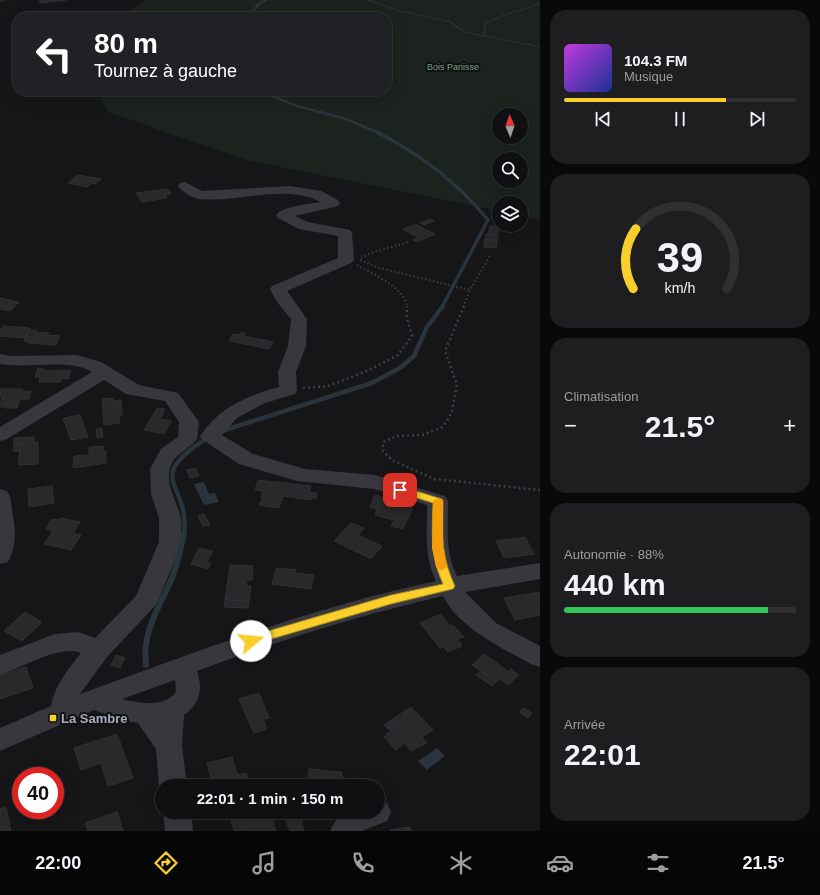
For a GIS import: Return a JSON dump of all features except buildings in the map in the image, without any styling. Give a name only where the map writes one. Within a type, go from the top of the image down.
[{"type":"street","points":[[185,186],[199,195],[290,190],[316,194],[333,204],[318,208],[296,210],[283,215],[304,226],[345,233],[346,260],[320,270],[297,284],[278,289],[285,302],[299,319],[297,346],[287,372],[288,390],[258,399],[230,414],[210,436],[246,459],[304,476],[375,482],[438,501],[437,548],[441,567],[456,598],[488,629],[540,657]]},
{"type":"street","points":[[0,359],[11,361],[77,360],[95,366],[133,390],[172,397],[190,422],[187,439],[168,454],[160,469],[161,494],[170,518],[170,542],[146,601],[98,650],[70,689],[63,705],[64,713]]},
{"type":"street","points":[[0,435],[104,372]]},
{"type":"street","points":[[0,496],[5,535],[0,556]]},
{"type":"street","points":[[0,740],[96,699],[251,641],[321,619],[391,599],[450,586],[540,571]]},
{"type":"street","points":[[0,665],[55,643],[78,641],[98,650]]},
{"type":"street","points":[[96,699],[113,708],[145,713],[167,712],[179,705],[187,696],[188,680],[183,667]]},
{"type":"street","points":[[172,709],[168,746],[172,779]]},
{"type":"street","points":[[145,713],[168,746]]},
{"type":"street","points":[[178,819],[179,831]]},
{"type":"street","points":[[344,831],[347,826],[358,819]]},
{"type":"path","points":[[0,1],[6,0]]},
{"type":"path","points":[[368,0],[400,11],[451,22],[464,32],[540,47]]},
{"type":"path","points":[[484,36],[485,24],[504,15],[540,4]]},
{"type":"path","points":[[409,242],[374,252],[358,260],[379,268],[470,290]]},
{"type":"path","points":[[490,256],[470,290],[445,351],[457,385],[452,411],[447,421],[441,428],[422,435],[396,436],[383,442],[383,451],[392,460],[434,479],[540,490]]},
{"type":"path","points":[[288,390],[328,386],[367,371],[398,355],[412,336],[406,318],[407,304],[399,290],[346,260]]},
{"type":"green space","name":"Bois Panisse","points":[[147,0],[540,0],[540,220],[528,217],[528,196],[492,196],[492,210],[246,160],[108,112],[100,96],[392,96],[392,12],[127,12]]},
{"type":"shaded area","points":[[204,482],[209,494],[215,493],[219,502],[204,505],[194,484]]},
{"type":"shaded area","points":[[437,748],[445,756],[427,770],[418,761]]},
{"type":"waterway","points":[[252,12],[260,3],[266,0]]},
{"type":"waterway","points":[[272,96],[297,106],[346,119],[378,133]]},
{"type":"waterway","points":[[378,133],[423,159],[451,181],[488,220],[442,307]]},
{"type":"waterway","points":[[222,431],[372,383],[400,368],[414,356],[427,327],[443,306]]},
{"type":"waterway","points":[[184,533],[184,517],[181,503],[173,482],[173,473],[177,463],[188,451],[209,437]]},
{"type":"waterway","points":[[146,665],[145,653],[149,631],[157,609],[174,572],[184,533]]},
{"type":"slow traffic","points":[[438,501],[437,548],[441,567]]},
{"type":"place","name":"La Sambre","points":[[53,718]]},
{"type":"route","points":[[251,641],[391,599],[450,586],[441,567],[437,548],[438,501],[400,490]]}]
